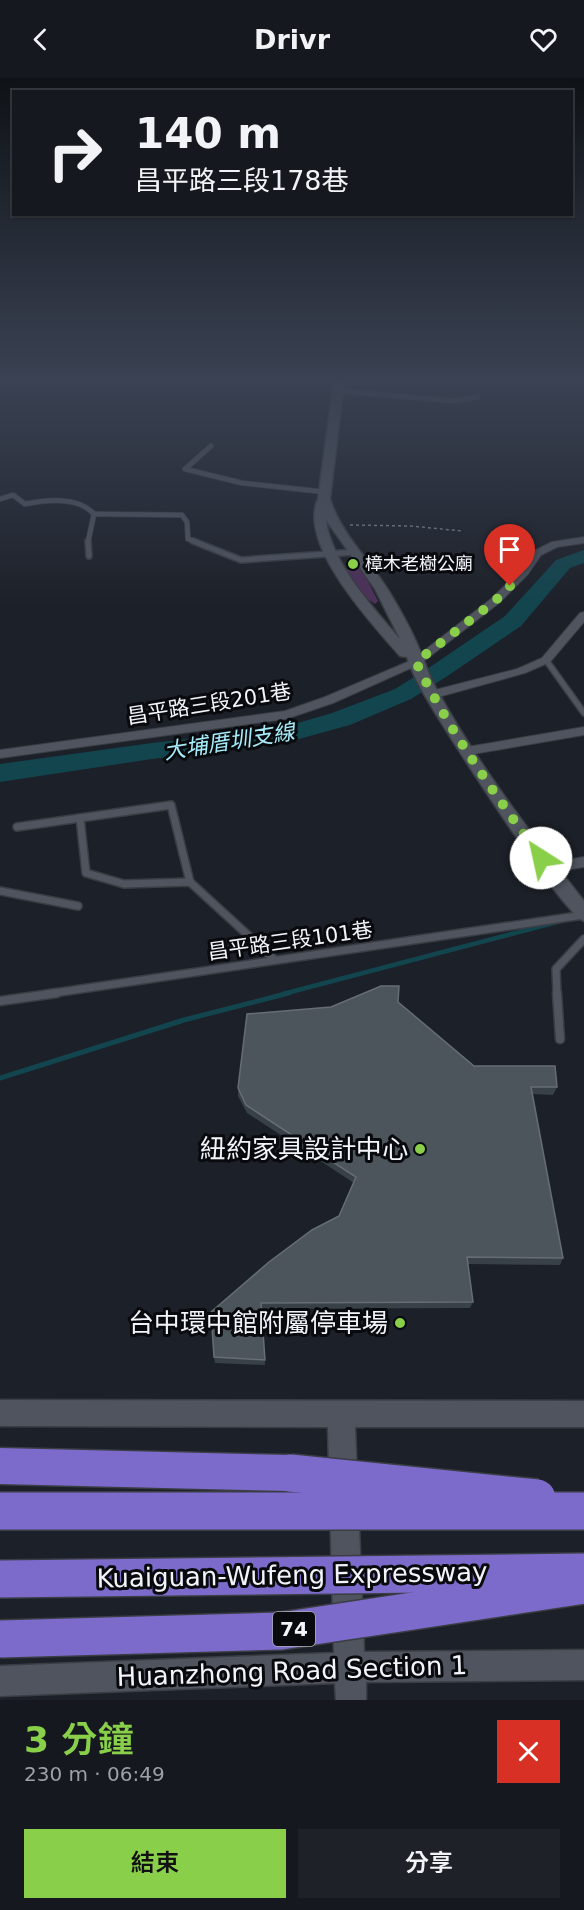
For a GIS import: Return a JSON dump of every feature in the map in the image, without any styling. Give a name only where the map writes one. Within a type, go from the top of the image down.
[{"type":"highway","points":[[0,1466],[290,1473],[584,1502]]},
{"type":"highway","points":[[0,1511],[584,1511]]},
{"type":"highway","name":"Kuaiguan-Wufeng Expressway","points":[[0,1578],[584,1572]]},
{"type":"highway","name":"74","points":[[0,1639],[281,1631],[584,1586]]},
{"type":"street","points":[[329,457],[324,496],[319,512],[321,525],[341,572],[404,652],[416,662]]},
{"type":"street","points":[[324,496],[333,525],[378,583],[413,651],[431,695],[548,868],[584,914]]},
{"type":"street","name":"昌平路三段201巷","points":[[0,754],[286,715],[329,700],[416,662],[495,601],[525,572],[537,553],[555,544],[584,540]]},
{"type":"street","points":[[431,695],[521,671],[546,660],[584,615]]},
{"type":"street","points":[[467,751],[584,731]]},
{"type":"street","points":[[548,868],[584,862]]},
{"type":"street","points":[[0,1413],[584,1414]]},
{"type":"street","points":[[341,1414],[351,1700]]},
{"type":"street","name":"Huanzhong Road Section 1","points":[[0,1681],[350,1667],[584,1665]]},
{"type":"lane","points":[[199,457],[185,469],[252,485],[324,496]]},
{"type":"lane","points":[[0,499],[13,495],[25,504],[49,500],[72,503],[87,506],[94,514],[182,515],[187,522],[188,539],[240,560],[356,552]]},
{"type":"lane","points":[[89,556],[87,545],[94,514]]},
{"type":"lane","points":[[546,660],[584,713]]},
{"type":"lane","points":[[17,827],[171,806],[190,882],[275,960]]},
{"type":"lane","points":[[80,818],[86,873],[124,884],[190,882]]},
{"type":"lane","points":[[0,891],[78,906]]},
{"type":"lane","name":"昌平路三段101巷","points":[[0,1001],[584,914]]},
{"type":"lane","points":[[560,1039],[556,969],[584,939]]},
{"type":"path","points":[[333,525],[411,526],[462,531]]},
{"type":"shaded area","points":[[361,568],[378,601],[375,604],[362,595],[344,570]]},
{"type":"building","name":"紐約家具設計中心","points":[[381,986],[399,986],[398,1002],[474,1066],[555,1066],[557,1087],[531,1087],[563,1258],[467,1257],[473,1302],[261,1303],[265,1360],[214,1357],[211,1312],[269,1262],[312,1230],[339,1216],[356,1177],[246,1105],[238,1088],[247,1014],[331,1007]]},
{"type":"waterway","name":"大埔厝圳支線","points":[[0,773],[152,751],[277,737],[341,719],[403,694],[438,672],[513,621],[563,564],[584,556]]},
{"type":"waterway","points":[[283,994],[561,921]]},
{"type":"waterway","points":[[0,1078],[184,1020],[289,993]]},
{"type":"place","name":"樟木老樹公廟","points":[[353,564]]},
{"type":"place","name":"紐約家具設計中心","points":[[420,1149]]},
{"type":"place","name":"台中環中館附屬停車場","points":[[400,1323]]},
{"type":"route","points":[[510,586],[495,601],[416,662],[431,695],[541,858]]}]
